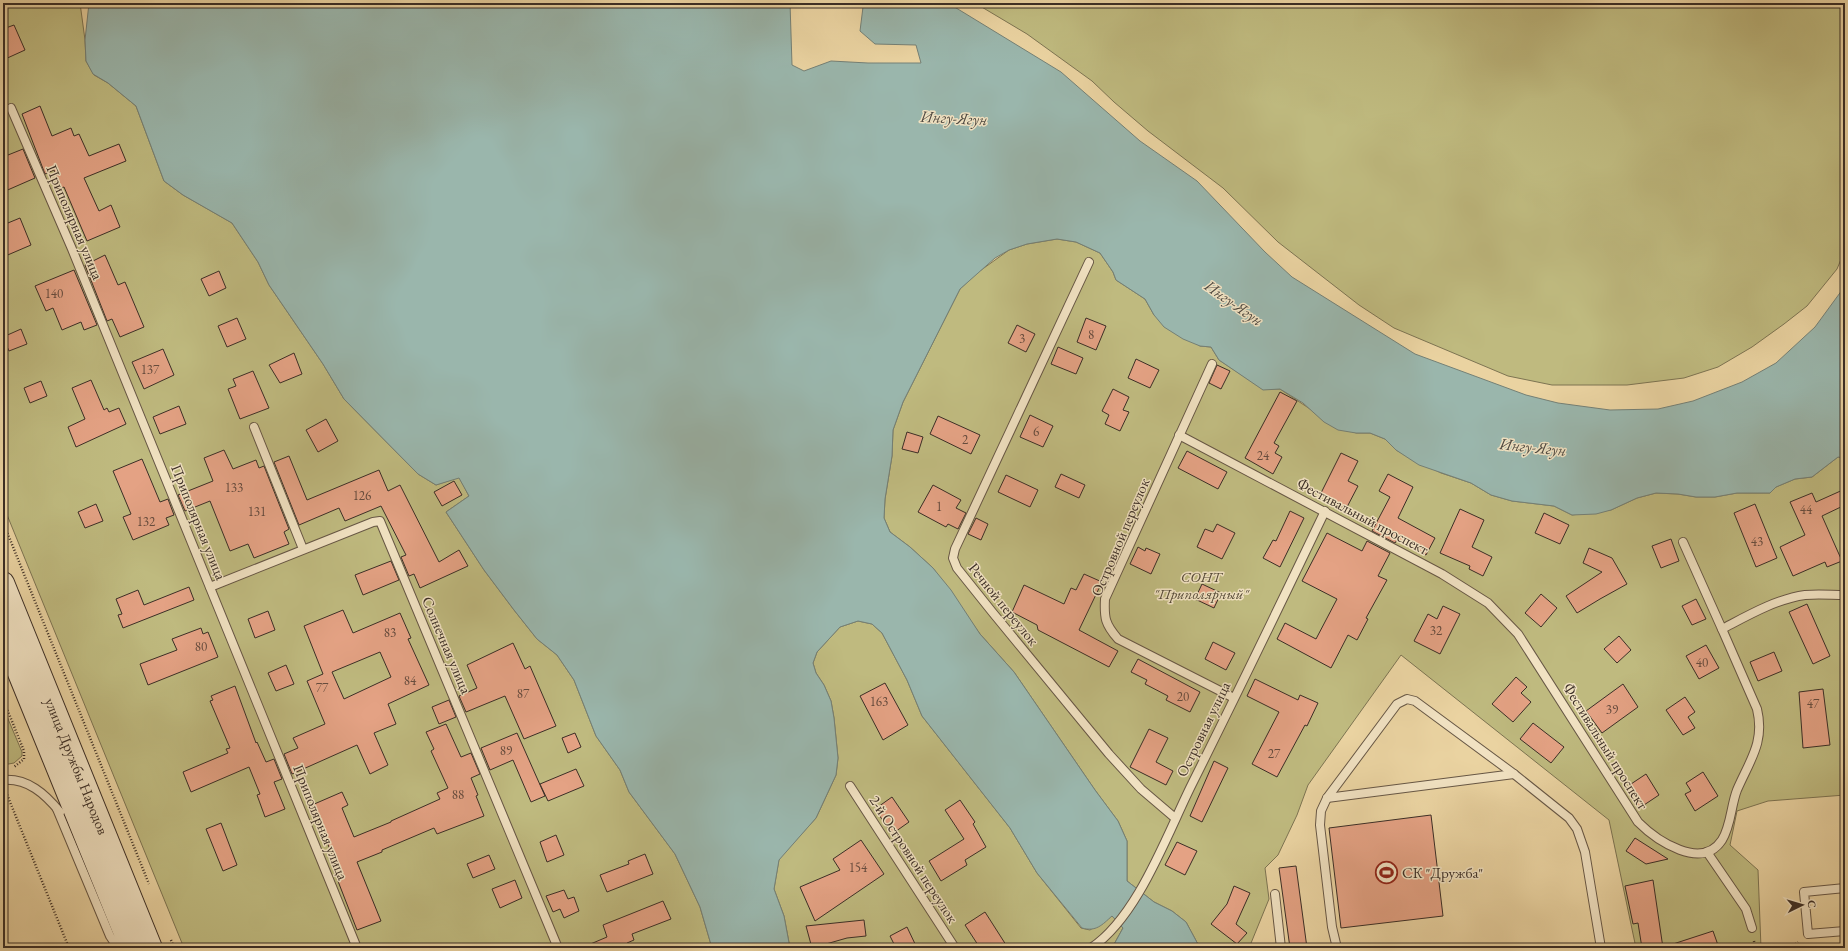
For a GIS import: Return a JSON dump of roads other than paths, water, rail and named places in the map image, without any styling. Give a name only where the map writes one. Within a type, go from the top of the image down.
[{"type":"main road","name":"улица Дружбы Народов","points":[[3,583],[151,948]]},
{"type":"main road","name":"улица Дружбы Народов","points":[[3,634],[131,948]]},
{"type":"lane","name":"Приполярная улица","points":[[11,108],[72,249],[357,948]]},
{"type":"lane","name":"Речной переулок","points":[[1089,262],[955,549],[953,558],[957,568],[993,614],[1109,754],[1141,790],[1175,818]]},
{"type":"lane","name":"Островной переулок","points":[[1212,364],[1105,599],[1106,622],[1118,638],[1234,698]]},
{"type":"lane","points":[[254,427],[302,549]]},
{"type":"lane","name":"Фестивальный проспект","points":[[1179,435],[1442,574],[1488,603],[1518,634],[1629,811],[1638,822],[1648,833],[1677,849],[1697,854],[1707,852]]},
{"type":"lane","name":"Островная улица","points":[[1092,948],[1103,940],[1142,888],[1325,512]]},
{"type":"lane","name":"Солнечная улица","points":[[210,587],[302,549],[373,522],[380,521],[558,948]]},
{"type":"lane","points":[[1683,542],[1757,709],[1760,722],[1757,748],[1731,807],[1723,838],[1716,847],[1707,852],[1746,909],[1752,928]]},
{"type":"lane","points":[[1722,629],[1757,611],[1793,598],[1805,595],[1845,595]]},
{"type":"lane","points":[[3,651],[18,671]]},
{"type":"lane","points":[[1337,948],[1332,928],[1320,825],[1321,811],[1327,798],[1397,704],[1407,699],[1415,701],[1514,774],[1569,818],[1577,829],[1585,852],[1601,948]]},
{"type":"lane","points":[[1327,798],[1514,774]]},
{"type":"lane","points":[[3,780],[20,782],[32,786],[43,794],[90,848]]},
{"type":"lane","name":"2-й Островной переулок","points":[[850,786],[955,948]]},
{"type":"lane","points":[[57,809],[110,936],[118,948]]},
{"type":"lane","points":[[1845,888],[1804,892],[1808,934],[1845,931]]},
{"type":"lane","points":[[1275,894],[1281,948]]},
{"type":"water","name":"Ингу-Ягун","points":[[89,3],[790,3],[792,65],[804,71],[831,61],[921,63],[916,45],[875,44],[860,31],[863,7],[834,3],[948,3],[1061,72],[1140,141],[1197,181],[1265,252],[1292,277],[1415,354],[1526,395],[1558,403],[1610,410],[1658,409],[1693,401],[1742,382],[1776,363],[1815,327],[1845,286],[1845,458],[1838,457],[1812,477],[1795,479],[1776,487],[1770,493],[1737,493],[1715,497],[1696,497],[1656,493],[1637,498],[1611,510],[1596,514],[1572,515],[1554,506],[1512,501],[1491,495],[1471,483],[1419,465],[1396,450],[1385,439],[1370,433],[1356,433],[1338,430],[1324,422],[1303,403],[1280,389],[1263,390],[1219,360],[1211,347],[1200,346],[1183,339],[1164,327],[1154,315],[1145,299],[1116,280],[1113,272],[1100,253],[1076,242],[1057,239],[1027,244],[1009,250],[995,258],[960,289],[903,402],[893,430],[892,456],[885,499],[884,518],[890,532],[910,547],[933,568],[951,590],[980,634],[1014,672],[1118,821],[1127,841],[1127,881],[1154,902],[1172,911],[1186,922],[1200,948],[1112,948],[1123,928],[1112,916],[1098,927],[1091,929],[1082,928],[1037,873],[1010,828],[922,716],[907,680],[882,633],[872,624],[858,621],[840,627],[817,652],[813,663],[816,673],[824,685],[831,701],[838,758],[836,775],[816,818],[779,860],[774,889],[784,916],[790,948],[712,948],[700,907],[675,854],[629,792],[620,770],[596,736],[574,680],[557,655],[537,639],[514,610],[484,570],[446,512],[469,496],[459,478],[436,485],[418,474],[344,399],[323,364],[269,285],[258,262],[232,223],[183,195],[164,181],[136,106],[108,83],[93,74],[86,61],[85,40]]},
{"type":"place","name":"СК \"Дружба\"","points":[[1386,872]]},
{"type":"park label","name":"СОНТ \"Приполярный\"","points":[[1201,584]]}]
